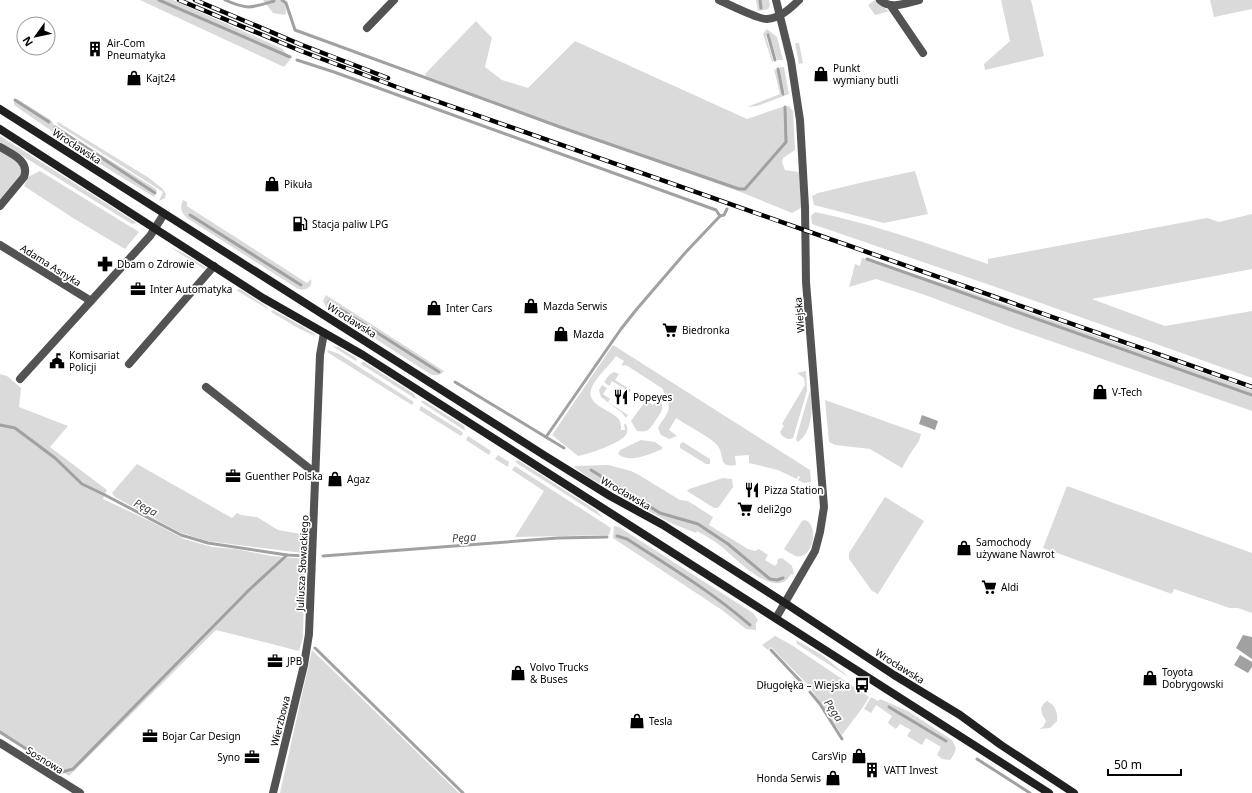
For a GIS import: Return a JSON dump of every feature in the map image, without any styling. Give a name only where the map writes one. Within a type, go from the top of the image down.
[{"type":"main road","name":"Wrocławska","points":[[0,108],[547,457],[610,496],[663,525],[894,675],[953,711],[1001,745],[1074,793]]},
{"type":"main road","points":[[0,129],[263,298],[369,359],[1049,793]]},
{"type":"street","points":[[367,28],[394,0]]},
{"type":"street","points":[[719,0],[765,19],[780,15],[799,0]]},
{"type":"street","name":"Wiejska","points":[[776,0],[791,61],[800,120],[805,207],[806,282],[824,507],[815,551],[776,618]]},
{"type":"street","points":[[880,0],[891,6],[919,0]]},
{"type":"street","points":[[891,6],[923,53]]},
{"type":"street","points":[[0,146],[20,159],[25,167],[26,173],[24,178],[0,206]]},
{"type":"street","points":[[20,379],[124,265],[155,228],[164,214]]},
{"type":"street","name":"Adama Asnyka","points":[[0,245],[91,301]]},
{"type":"street","points":[[129,364],[214,266]]},
{"type":"street","name":"Juliusza Słowackiego","points":[[307,653],[310,626],[320,355],[324,332]]},
{"type":"street","points":[[206,387],[315,473]]},
{"type":"street","name":"Wierzbowa","points":[[273,793],[307,653]]},
{"type":"street","name":"Sosnowa","points":[[0,744],[80,793]]},
{"type":"shaded area","points":[[140,0],[173,0],[283,49],[290,60],[284,67]]},
{"type":"shaded area","points":[[263,0],[284,0],[286,10],[285,15],[273,13]]},
{"type":"shaded area","points":[[756,0],[769,0],[770,6],[768,9],[758,11]]},
{"type":"shaded area","points":[[875,0],[890,11],[875,15],[868,5]]},
{"type":"shaded area","points":[[1001,0],[1031,0],[1044,56],[985,70],[984,64],[1010,41]]},
{"type":"shaded area","points":[[1210,0],[1252,0],[1252,9],[1214,17]]},
{"type":"shaded area","points":[[476,21],[492,38],[485,67],[502,80],[528,88],[575,41],[747,119],[789,106],[793,111],[795,150],[783,158],[782,162],[785,170],[799,172],[801,208],[792,213],[738,191],[529,117],[427,78],[425,74]]},
{"type":"shaded area","points":[[767,29],[777,37],[783,60],[777,60],[769,34],[766,36],[772,62],[763,34]]},
{"type":"shaded area","points":[[795,43],[799,43],[803,63],[799,64]]},
{"type":"shaded area","points":[[784,67],[789,94],[757,106],[747,107],[780,94],[774,69],[777,70],[782,93],[781,95],[785,94],[779,69]]},
{"type":"shaded area","points":[[17,99],[51,120],[54,125],[156,189],[157,191],[154,197],[92,159],[14,105],[14,101]]},
{"type":"shaded area","points":[[57,122],[149,178],[163,189],[166,194],[165,198],[159,201],[163,192],[58,125]]},
{"type":"shaded area","points":[[0,136],[137,223],[132,224],[0,142]]},
{"type":"shaded area","points":[[0,151],[16,161],[22,171],[18,182],[0,200]]},
{"type":"shaded area","points":[[40,171],[139,232],[125,249],[73,218],[24,186],[28,177]]},
{"type":"shaded area","points":[[915,171],[928,214],[884,223],[814,205],[812,196],[818,193]]},
{"type":"shaded area","points":[[183,200],[187,202],[187,206],[307,283],[311,279],[310,287],[303,290],[298,289],[187,218],[182,210],[181,205]]},
{"type":"shaded area","points":[[815,212],[881,229],[988,264],[988,259],[1207,218],[1219,222],[1252,214],[1252,269],[1092,299],[1165,326],[1252,311],[1252,378],[990,285],[812,224],[811,216]]},
{"type":"shaded area","points":[[170,247],[183,253],[205,267],[206,270]]},
{"type":"shaded area","points":[[862,258],[967,291],[1252,390],[1252,411],[876,279],[849,287],[855,264],[860,266]]},
{"type":"shaded area","points":[[240,289],[267,307],[268,309],[236,290]]},
{"type":"shaded area","points":[[326,295],[444,371],[437,375],[430,374],[326,307],[323,301]]},
{"type":"shaded area","points":[[273,310],[312,332],[317,337],[271,312]]},
{"type":"shaded area","points":[[613,345],[810,470],[811,482],[804,483],[798,480],[800,477],[798,476],[797,479],[778,470],[749,463],[749,455],[735,456],[736,465],[727,465],[724,463],[720,450],[715,442],[676,418],[669,430],[677,436],[669,439],[661,435],[658,428],[669,409],[668,401],[663,389],[626,365],[621,366],[624,361],[616,356],[595,381],[591,392],[591,398],[600,407],[617,417],[620,421],[621,430],[625,430],[624,424],[626,424],[627,433],[621,439],[610,445],[578,456],[552,435]]},
{"type":"shaded area","points":[[332,346],[338,347],[357,360],[356,361]]},
{"type":"shaded area","points":[[328,350],[339,354],[414,402],[412,405],[327,352]]},
{"type":"shaded area","points":[[362,362],[414,394],[416,399],[361,364]]},
{"type":"shaded area","points":[[806,371],[807,391],[793,438],[787,439],[780,432],[784,426],[782,424],[805,385],[804,378],[797,373]]},
{"type":"shaded area","points":[[614,372],[619,374],[615,380],[631,390],[630,392],[612,381],[609,386],[604,382],[609,375]]},
{"type":"shaded area","points":[[0,374],[7,376],[21,388],[19,407],[68,426],[50,447],[107,490],[103,499],[184,539],[212,547],[235,549],[272,556],[305,559],[303,637],[299,651],[216,630],[69,776],[0,734]]},
{"type":"shaded area","points":[[602,385],[607,388],[603,394],[610,399],[608,402],[628,415],[626,418],[621,412],[601,397],[599,390]]},
{"type":"shaded area","points":[[810,390],[812,403],[811,419],[806,433],[797,442],[796,439]]},
{"type":"shaded area","points":[[645,399],[653,405],[658,399],[662,404],[662,410],[649,429],[645,431],[637,431],[631,421],[644,403],[643,402]]},
{"type":"shaded area","points":[[825,400],[921,434],[919,441],[902,468],[870,449],[835,445],[829,442]]},
{"type":"shaded area","points":[[422,401],[464,426],[465,429],[464,430],[421,402]]},
{"type":"shaded area","points":[[421,406],[461,431],[463,433],[461,436],[419,410]]},
{"type":"shaded area","points":[[922,415],[938,421],[935,430],[919,424]]},
{"type":"shaded area","points":[[468,436],[491,451],[489,455],[466,440]]},
{"type":"shaded area","points":[[641,440],[655,442],[662,447],[662,449],[634,458],[623,457],[618,454],[620,450]]},
{"type":"shaded area","points":[[683,442],[710,459],[710,464],[706,464],[680,448],[680,444]]},
{"type":"shaded area","points":[[498,455],[509,462],[508,467],[495,459]]},
{"type":"shaded area","points":[[518,460],[597,511],[603,518],[515,462]]},
{"type":"shaded area","points":[[137,464],[232,518],[237,513],[257,517],[278,530],[307,535],[303,553],[207,541],[179,532],[115,497],[112,493]]},
{"type":"shaded area","points":[[608,465],[631,471],[680,500],[688,501],[713,517],[709,525],[748,549],[755,551],[759,549],[768,555],[765,560],[775,566],[778,559],[782,558],[792,566],[794,575],[791,574],[784,581],[776,583],[767,581],[757,576],[720,545],[697,531],[696,533],[673,524],[624,498],[574,467]]},
{"type":"shaded area","points":[[515,466],[611,528],[609,535],[515,537],[544,491],[512,470]]},
{"type":"shaded area","points":[[723,478],[732,479],[733,487],[718,508],[714,508],[687,491],[689,489]]},
{"type":"shaded area","points":[[1067,486],[1252,553],[1252,613],[1238,608],[1230,608],[1174,589],[1172,594],[1043,548]]},
{"type":"shaded area","points":[[885,497],[924,521],[878,594],[872,591],[849,559],[849,553]]},
{"type":"shaded area","points":[[805,520],[810,523],[812,528],[812,542],[806,553],[801,556],[795,556],[784,549],[802,521]]},
{"type":"shaded area","points":[[614,526],[619,527],[753,613],[758,620],[756,623],[756,630],[746,629],[722,610],[613,538]]},
{"type":"shaded area","points":[[1243,635],[1252,637],[1252,659],[1236,648]]},
{"type":"shaded area","points":[[775,636],[790,644],[869,697],[842,735],[810,687],[771,647],[768,650],[762,645]]},
{"type":"shaded area","points":[[796,640],[822,655],[850,678],[797,644]]},
{"type":"shaded area","points":[[312,650],[459,793],[280,793]]},
{"type":"shaded area","points":[[1240,655],[1252,662],[1252,667],[1248,673],[1234,665]]},
{"type":"shaded area","points":[[871,697],[878,701],[880,699],[908,711],[952,740],[956,748],[950,760],[942,759],[937,755],[941,747],[926,738],[922,745],[907,736],[911,730],[900,724],[896,729],[888,723],[892,716],[876,705],[871,713],[864,709]]},
{"type":"shaded area","points":[[1047,701],[1055,709],[1057,721],[1050,728],[1039,729],[1043,727],[1046,721],[1042,714],[1041,708]]},
{"type":"waterway","points":[[159,0],[290,57]]},
{"type":"waterway","points":[[225,0],[244,7],[274,1]]},
{"type":"waterway","points":[[282,0],[286,3],[295,30],[560,127],[739,189],[745,189],[786,142],[785,107]]},
{"type":"waterway","points":[[760,0],[761,8]]},
{"type":"waterway","points":[[768,35],[775,60]]},
{"type":"waterway","points":[[297,60],[716,210],[720,216]]},
{"type":"waterway","points":[[778,69],[783,94]]},
{"type":"waterway","points":[[15,100],[49,122]]},
{"type":"waterway","points":[[55,127],[155,193]]},
{"type":"waterway","points":[[546,437],[621,329],[636,310],[685,253],[720,216],[724,215],[727,209]]},
{"type":"waterway","points":[[190,215],[301,285]]},
{"type":"waterway","points":[[867,259],[1252,395]]},
{"type":"waterway","points":[[329,302],[439,372]]},
{"type":"waterway","points":[[455,382],[564,448]]},
{"type":"waterway","name":"Pęga","points":[[0,425],[15,428],[55,458],[82,484],[181,535],[208,543],[287,555],[305,556]]},
{"type":"waterway","points":[[591,470],[660,513],[698,524],[728,544],[770,579],[777,580],[783,578]]},
{"type":"waterway","name":"Pęga","points":[[617,536],[627,539],[690,580],[721,601],[750,625]]},
{"type":"waterway","name":"Pęga","points":[[323,556],[558,538],[607,537]]},
{"type":"waterway","points":[[0,732],[62,772],[73,769],[249,590],[287,555]]},
{"type":"waterway","points":[[315,648],[463,793]]},
{"type":"waterway","name":"Pęga","points":[[771,650],[804,685]]},
{"type":"waterway","name":"Pęga","points":[[810,692],[820,704],[842,739]]},
{"type":"waterway","points":[[889,707],[946,741]]},
{"type":"waterway","points":[[977,759],[1030,793]]},
{"type":"railway","points":[[179,0],[301,51],[402,89],[1252,387]]},
{"type":"railway","points":[[195,0],[302,45],[388,78]]},
{"type":"place","name":"Air-Com Pneumatyka","points":[[95,49]]},
{"type":"place","name":"Punkt wymiany butli","points":[[821,74]]},
{"type":"place","name":"Kajt24","points":[[134,78]]},
{"type":"place","name":"Pikuła","points":[[272,184]]},
{"type":"place","name":"Stacja paliw LPG","points":[[300,224]]},
{"type":"place","name":"Dbam o Zdrowie","points":[[105,264]]},
{"type":"place","name":"Inter Automatyka","points":[[138,289]]},
{"type":"place","name":"Mazda Serwis","points":[[531,306]]},
{"type":"place","name":"Inter Cars","points":[[434,308]]},
{"type":"place","name":"Biedronka","points":[[670,330]]},
{"type":"place","name":"Mazda","points":[[561,334]]},
{"type":"place","name":"Komisariat Policji","points":[[57,361]]},
{"type":"place","name":"V-Tech","points":[[1100,392]]},
{"type":"place","name":"Popeyes","points":[[621,397]]},
{"type":"place","name":"Guenther Polska","points":[[233,476]]},
{"type":"place","name":"Agaz","points":[[335,479]]},
{"type":"place","name":"Pizza Station","points":[[752,490]]},
{"type":"place","name":"deli2go","points":[[745,509]]},
{"type":"place","name":"Samochody używane Nawrot","points":[[964,548]]},
{"type":"place","name":"Aldi","points":[[989,587]]},
{"type":"place","name":"JPB","points":[[275,661]]},
{"type":"place","name":"Volvo Trucks & Buses","points":[[518,673]]},
{"type":"place","name":"Toyota Dobrygowski","points":[[1150,678]]},
{"type":"place","name":"Długołęka – Wiejska","points":[[862,685]]},
{"type":"place","name":"Tesla","points":[[637,721]]},
{"type":"place","name":"Bojar Car Design","points":[[150,736]]},
{"type":"place","name":"CarsVip","points":[[859,756]]},
{"type":"place","name":"Syno","points":[[252,757]]},
{"type":"place","name":"VATT Invest","points":[[872,770]]},
{"type":"place","name":"Honda Serwis","points":[[833,778]]}]
